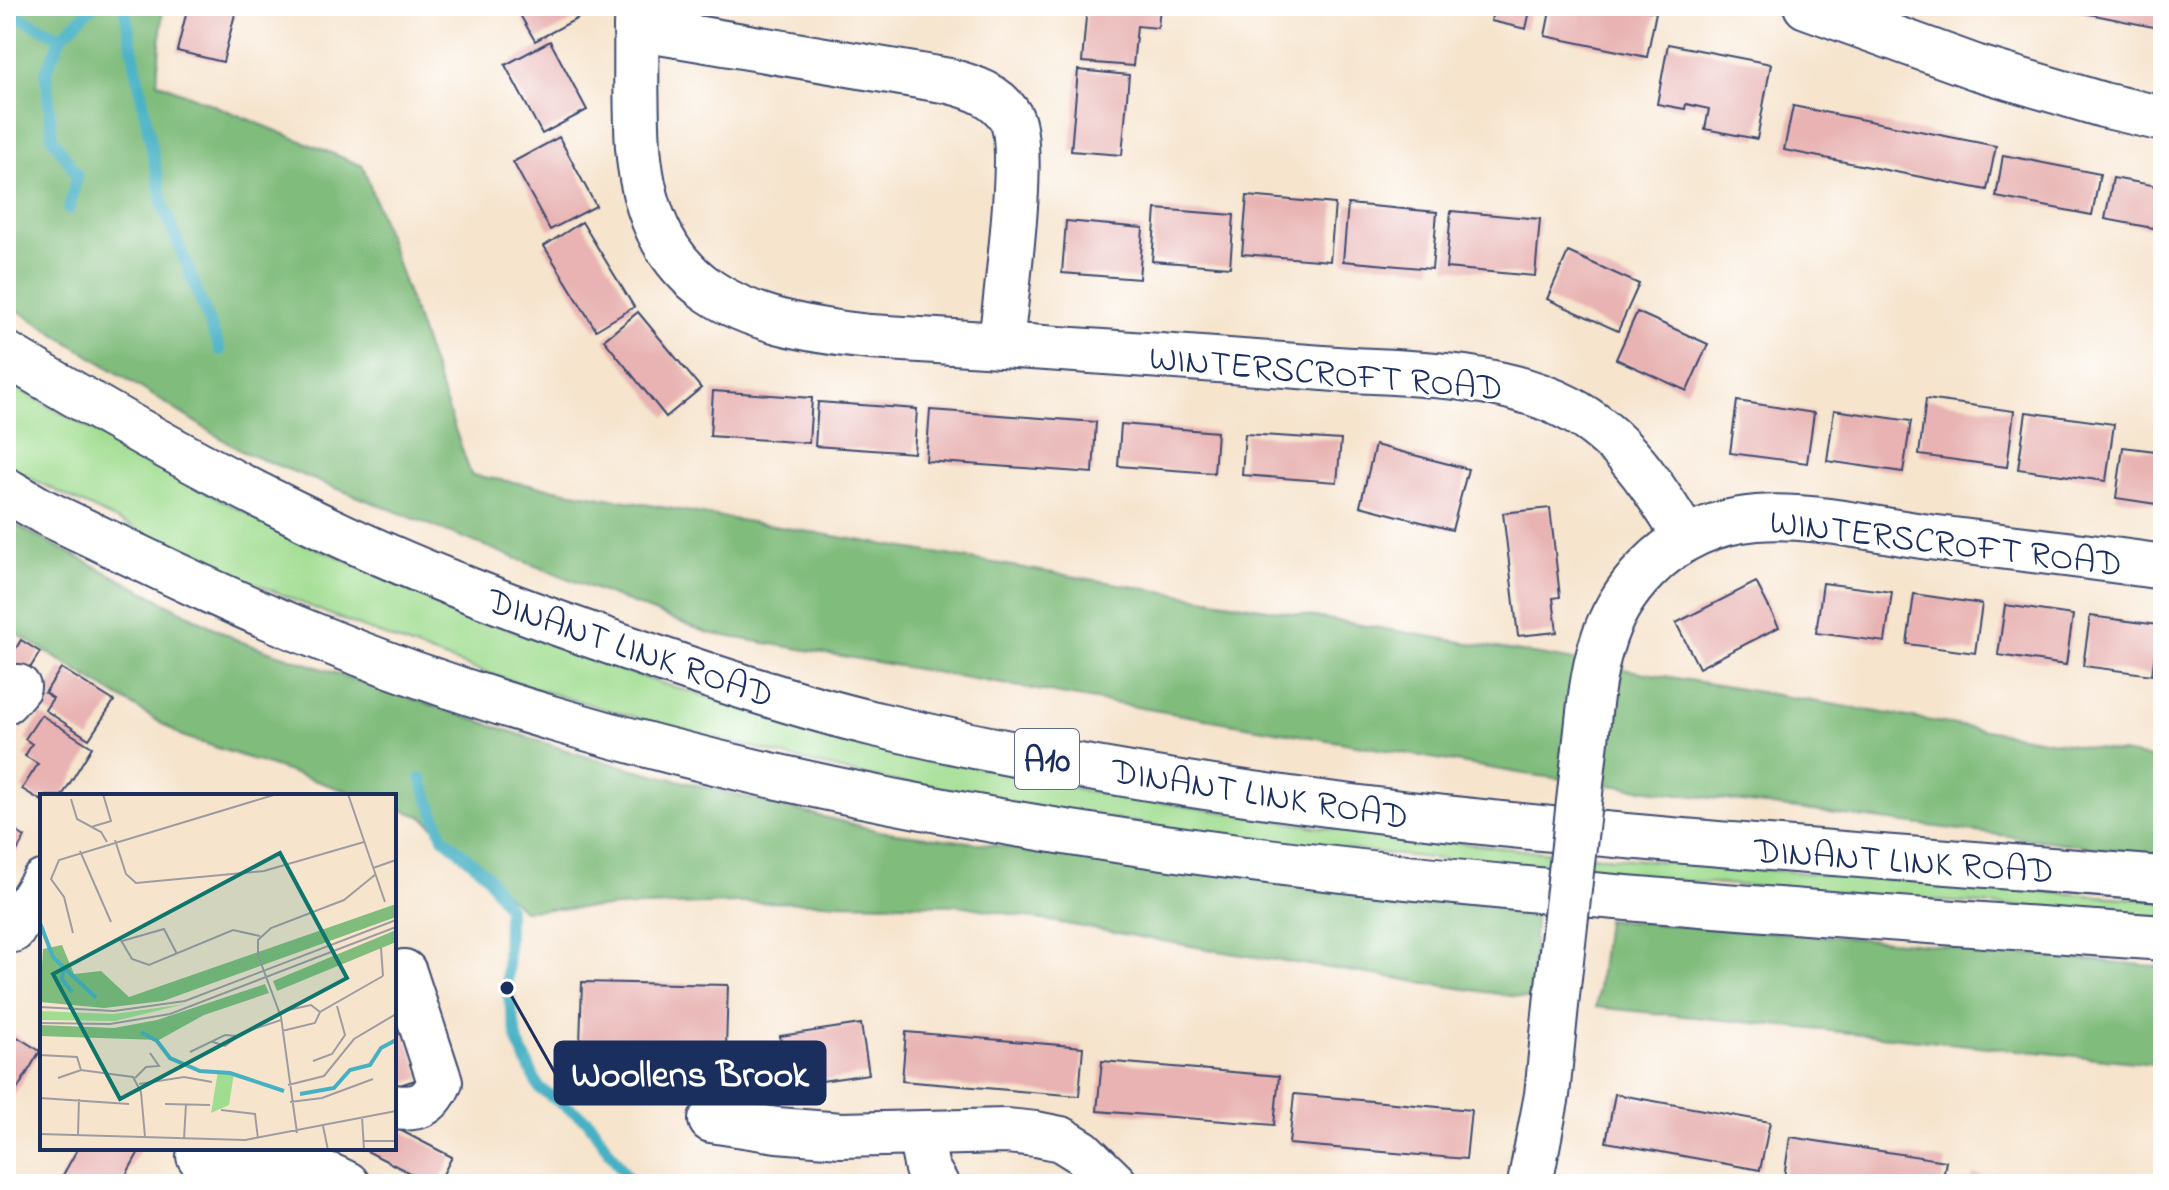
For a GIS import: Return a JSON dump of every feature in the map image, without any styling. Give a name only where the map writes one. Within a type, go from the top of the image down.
[{"type":"main road","points":[[1806,6],[1975,67],[2103,105],[2163,119]]},
{"type":"main road","name":"WINTERSCROFT ROAD","points":[[1001,344],[1018,151],[1012,119],[1002,106],[988,94],[949,81],[636,17],[638,146],[647,202],[663,240],[678,264],[694,280],[744,312],[816,331],[870,337],[1386,371],[1513,387],[1569,409],[1615,440],[1648,478],[1685,537]]},
{"type":"main road","name":"DINANT LINK ROAD","points":[[6,354],[109,416],[214,473],[334,532],[450,583],[718,679],[872,723],[1002,751],[1216,789],[1449,820],[2163,879]]},
{"type":"main road","name":"DINANT LINK ROAD","points":[[6,490],[44,512],[326,640],[557,720],[710,762],[821,787],[973,817],[1175,848],[1411,878],[1698,904],[2163,938]]},
{"type":"main road","name":"WINTERSCROFT ROAD","points":[[1530,1184],[1547,1095],[1595,668],[1610,621],[1641,575],[1660,555],[1685,537],[1709,526],[1738,520],[1807,518],[2163,567]]},
{"type":"main road","points":[[20,934],[40,888]]},
{"type":"main road","points":[[396,1107],[416,1109],[425,1105],[440,1082],[404,972]]},
{"type":"main road","points":[[711,1120],[841,1135],[1007,1131],[1061,1139],[1082,1152],[1115,1184]]},
{"type":"main road","points":[[920,1135],[927,1169],[936,1184]]},
{"type":"main road","points":[[198,1163],[273,1159],[303,1165],[347,1184]]},
{"type":"green space","points":[[6,6],[163,6],[157,82],[363,166],[471,475],[2163,760],[2163,856],[1524,774],[708,633],[243,452],[6,303]]},
{"type":"green space","points":[[6,382],[296,539],[485,620],[657,682],[860,741],[1088,791],[1317,827],[1540,852],[2163,901],[2163,919],[1670,880],[1342,849],[1016,804],[824,766],[600,708],[467,666],[233,574],[119,521],[6,466]]},
{"type":"green space","points":[[6,520],[239,641],[590,758],[879,831],[1535,911],[1532,999],[1236,954],[959,905],[765,902],[523,910],[423,817],[396,808],[396,794],[355,794],[182,736],[6,627]]},
{"type":"green space","points":[[1606,920],[1891,941],[2163,967],[2163,1065],[1596,1007]]},
{"type":"building","points":[[188,6],[237,6],[223,62],[177,51]]},
{"type":"building","points":[[515,6],[574,6],[580,17],[535,41]]},
{"type":"building","points":[[1087,6],[1160,6],[1158,28],[1137,26],[1133,66],[1082,62]]},
{"type":"building","points":[[1494,6],[1531,6],[1526,29],[1491,21]]},
{"type":"building","points":[[1551,6],[1628,6],[1656,12],[1647,57],[1545,36]]},
{"type":"building","points":[[2163,6],[2163,29],[2055,7]]},
{"type":"building","points":[[550,41],[587,110],[542,134],[505,65]]},
{"type":"building","points":[[1668,44],[1771,64],[1757,139],[1705,129],[1709,109],[1686,104],[1685,109],[1657,104]]},
{"type":"building","points":[[1078,70],[1129,75],[1122,155],[1071,151]]},
{"type":"building","points":[[1793,106],[1996,146],[1987,190],[1784,150]]},
{"type":"building","points":[[559,137],[596,206],[550,230],[513,162]]},
{"type":"building","points":[[2003,155],[2100,174],[2092,215],[1996,197]]},
{"type":"building","points":[[2113,178],[2163,187],[2163,230],[2105,219]]},
{"type":"building","points":[[1247,196],[1335,204],[1330,261],[1242,254]]},
{"type":"building","points":[[1348,204],[1437,212],[1432,269],[1343,261]]},
{"type":"building","points":[[1156,209],[1234,215],[1230,267],[1152,261]]},
{"type":"building","points":[[1451,211],[1540,219],[1535,276],[1446,268]]},
{"type":"building","points":[[1066,221],[1143,228],[1139,279],[1062,273]]},
{"type":"building","points":[[582,222],[634,307],[596,330],[544,246]]},
{"type":"building","points":[[1568,252],[1639,284],[1618,331],[1547,299]]},
{"type":"building","points":[[638,312],[701,388],[666,417],[604,340]]},
{"type":"building","points":[[1637,312],[1708,344],[1687,391],[1616,359]]},
{"type":"building","points":[[713,391],[812,398],[809,443],[710,436]]},
{"type":"building","points":[[1926,399],[2014,411],[2007,467],[1919,455]]},
{"type":"building","points":[[1737,401],[1814,413],[1807,463],[1730,453]]},
{"type":"building","points":[[818,402],[917,409],[914,453],[815,446]]},
{"type":"building","points":[[930,410],[1096,422],[1093,473],[926,461]]},
{"type":"building","points":[[1834,410],[1911,421],[1903,472],[1827,461]]},
{"type":"building","points":[[2026,412],[2114,424],[2106,481],[2018,469]]},
{"type":"building","points":[[1121,424],[1217,432],[1214,473],[1118,466]]},
{"type":"building","points":[[1245,434],[1341,440],[1337,482],[1242,475]]},
{"type":"building","points":[[1375,445],[1468,469],[1452,530],[1360,506]]},
{"type":"building","points":[[2123,447],[2163,452],[2163,505],[2116,498]]},
{"type":"building","points":[[1550,508],[1560,597],[1553,598],[1557,632],[1518,636],[1503,513]]},
{"type":"building","points":[[1756,582],[1779,627],[1699,668],[1676,623]]},
{"type":"building","points":[[1823,583],[1892,592],[1885,642],[1816,633]]},
{"type":"building","points":[[1914,594],[1982,604],[1975,653],[1907,644]]},
{"type":"building","points":[[2005,605],[2073,615],[2066,665],[1998,655]]},
{"type":"building","points":[[2090,616],[2159,625],[2152,675],[2083,666]]},
{"type":"building","points":[[21,640],[40,652],[22,681],[6,672],[6,665]]},
{"type":"building","points":[[61,668],[114,701],[89,739],[45,710],[53,698],[45,693]]},
{"type":"building","points":[[41,715],[92,747],[63,794],[40,794],[40,800],[22,789],[38,764],[25,756],[32,744],[25,739]]},
{"type":"building","points":[[6,825],[25,837],[14,856],[6,851]]},
{"type":"building","points":[[582,982],[728,985],[726,1048],[580,1045]]},
{"type":"building","points":[[396,1004],[421,1078],[396,1086]]},
{"type":"building","points":[[861,1024],[869,1074],[788,1086],[780,1036]]},
{"type":"building","points":[[6,1030],[40,1051],[6,1108]]},
{"type":"building","points":[[906,1032],[1083,1047],[1079,1096],[902,1081]]},
{"type":"building","points":[[1102,1061],[1279,1076],[1274,1125],[1097,1111]]},
{"type":"building","points":[[1294,1094],[1471,1110],[1466,1159],[1289,1144]]},
{"type":"building","points":[[1615,1094],[1770,1122],[1760,1170],[1606,1142]]},
{"type":"building","points":[[396,1128],[452,1157],[438,1184],[431,1184],[365,1150],[396,1150]]},
{"type":"building","points":[[1790,1137],[1946,1161],[1942,1184],[1783,1184]]},
{"type":"building","points":[[77,1150],[140,1150],[121,1184],[58,1184]]},
{"type":"building","points":[[1973,1174],[2000,1179],[1999,1184],[1971,1184]]},
{"type":"waterway","points":[[69,209],[77,175],[52,137],[46,72],[61,37],[93,6]]},
{"type":"waterway","points":[[124,6],[163,205],[220,350]]},
{"type":"waterway","points":[[6,11],[61,37]]},
{"type":"waterway","points":[[421,778],[443,837],[486,874],[508,908],[507,988],[518,1043],[539,1088],[588,1121],[632,1184]]},
{"type":"place","name":"Woollens Brook","points":[[507,988]]}]
